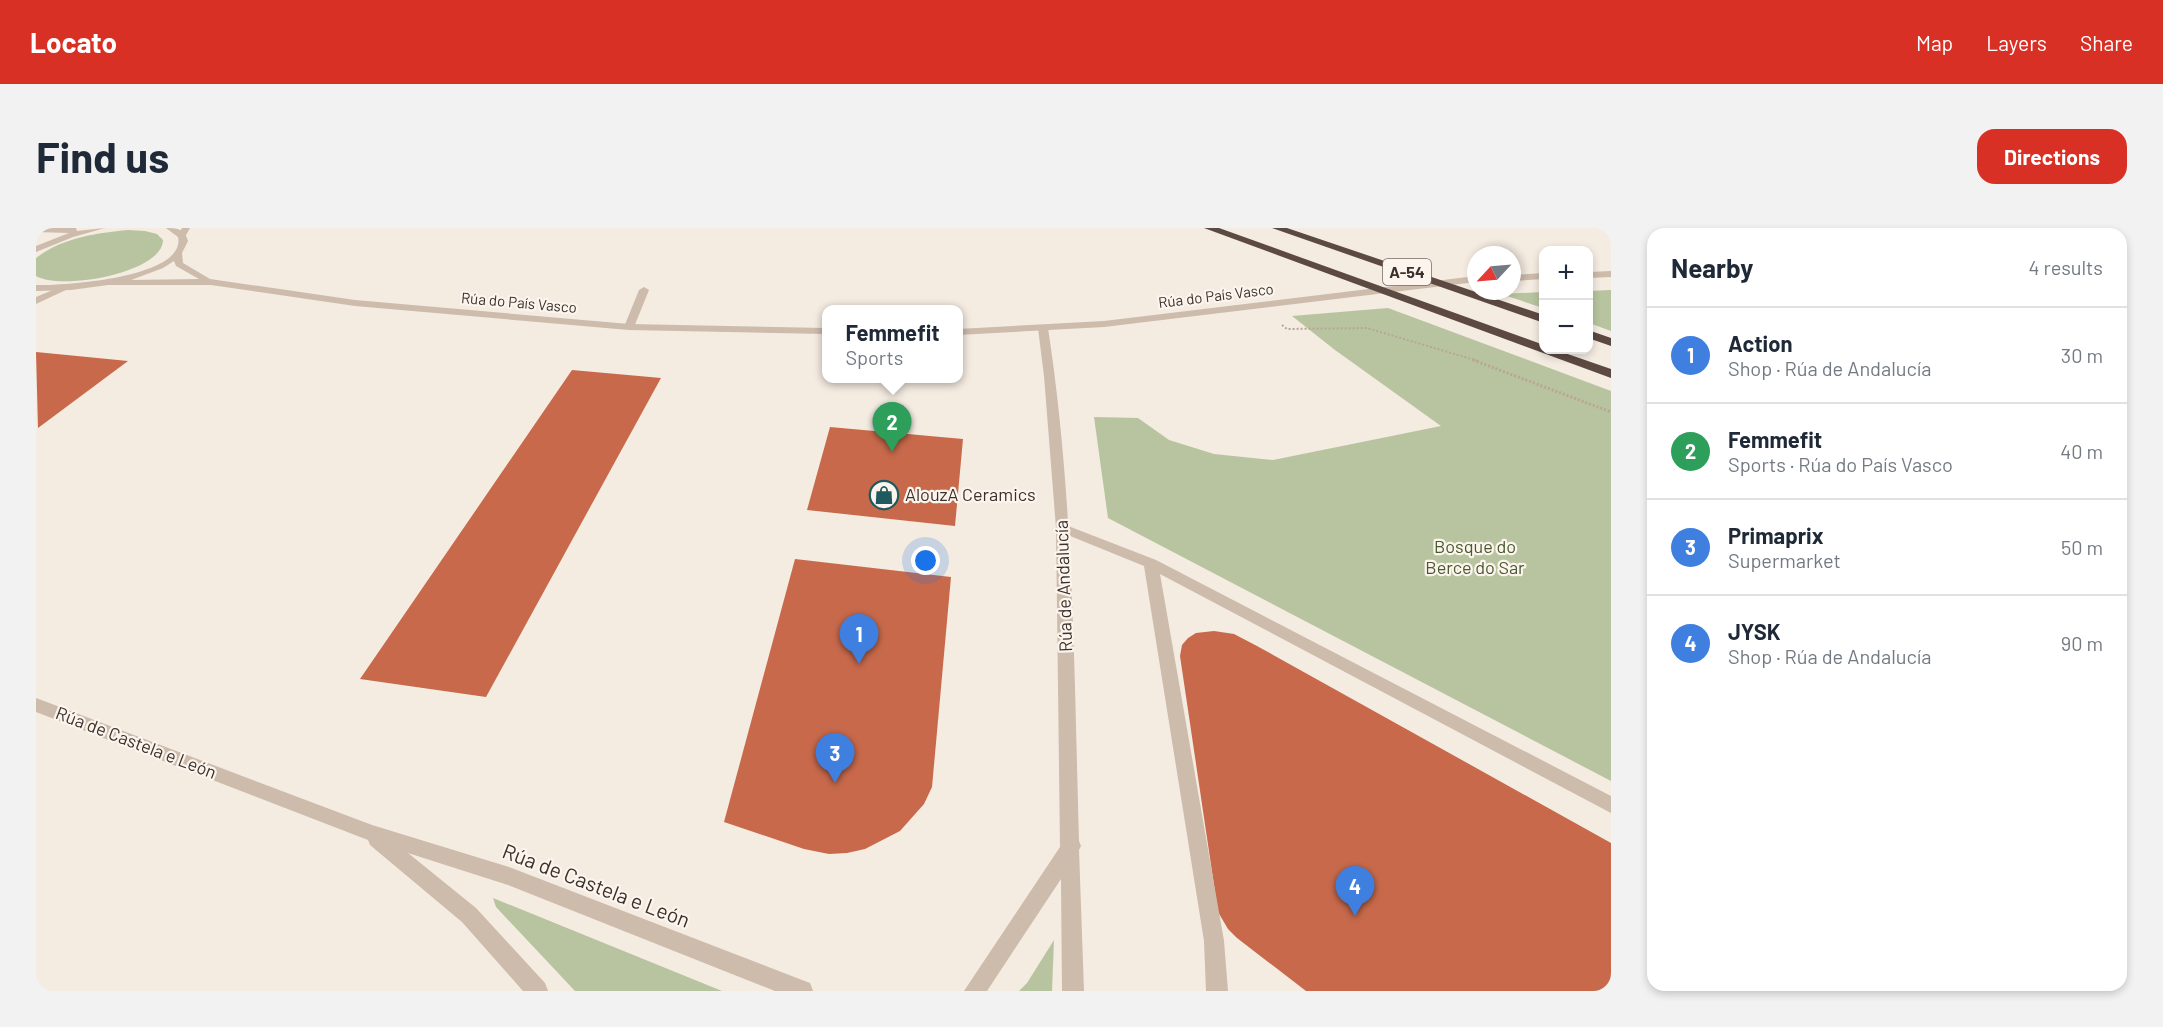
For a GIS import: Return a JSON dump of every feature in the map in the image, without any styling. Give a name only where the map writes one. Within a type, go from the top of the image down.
[{"type":"highway","name":"A-54","points":[[1209,228],[1611,374]]},
{"type":"highway","name":"A-54","points":[[1277,228],[1539,317]]},
{"type":"highway","points":[[1593,336],[1611,342]]},
{"type":"street","points":[[170,228],[184,231],[184,240],[177,253]]},
{"type":"street","points":[[36,229],[96,229]]},
{"type":"street","points":[[36,249],[96,229]]},
{"type":"street","name":"Rúa do País Vasco","points":[[111,283],[156,267],[177,253],[179,264],[194,275],[211,282]]},
{"type":"street","points":[[1593,275],[1611,274]]},
{"type":"street","points":[[1521,277],[1539,276]]},
{"type":"street","name":"Rúa do País Vasco","points":[[963,332],[1043,328],[1256,307],[1467,280]]},
{"type":"street","name":"Rúa do País Vasco","points":[[36,288],[63,289],[111,283],[211,282],[355,303],[629,327],[822,331]]},
{"type":"street","points":[[36,301],[63,289]]},
{"type":"street","points":[[629,327],[644,290]]},
{"type":"street","name":"Rúa de Andalucía","points":[[1043,328],[1050,376],[1063,528],[1072,846],[1073,991]]},
{"type":"street","points":[[1063,528],[1150,563],[1611,805]]},
{"type":"street","points":[[1150,563],[1221,988]]},
{"type":"street","name":"Rúa de Castela e León","points":[[36,705],[370,833],[509,876],[802,991]]},
{"type":"street","name":"Rúa de Castela e León","points":[[370,833],[469,915],[537,991]]},
{"type":"street","points":[[975,991],[1072,846]]},
{"type":"path","points":[[1256,307],[1287,329],[1367,328],[1480,362],[1611,412]]},
{"type":"green space","points":[[128,230],[157,234],[163,240],[159,252],[147,262],[108,276],[66,281],[48,280],[36,276],[36,258],[46,251],[68,241]]},
{"type":"green space","points":[[1611,290],[1611,331],[1593,324],[1593,291]]},
{"type":"green space","points":[[1539,292],[1539,307],[1519,300],[1521,300],[1521,293]]},
{"type":"green space","name":"Bosque do Berce do Sar","points":[[1388,308],[1611,391],[1611,781],[1108,518],[1094,417],[1138,418],[1169,440],[1214,454],[1273,460],[1441,426],[1335,350],[1292,316]]},
{"type":"green space","points":[[493,898],[722,991],[575,991],[496,907]]},
{"type":"green space","points":[[1054,940],[1052,991],[1019,991],[1027,983]]},
{"type":"building","points":[[36,352],[128,361],[38,428]]},
{"type":"building","points":[[572,370],[661,378],[486,697],[360,679]]},
{"type":"building","points":[[830,427],[963,439],[955,526],[807,510]]},
{"type":"building","points":[[795,559],[951,577],[932,787],[924,804],[900,831],[865,849],[847,853],[829,854],[804,849],[724,822]]},
{"type":"building","points":[[1214,631],[1234,634],[1257,646],[1611,843],[1611,991],[1306,991],[1237,938],[1228,929],[1218,912],[1180,656],[1182,645],[1188,638],[1196,633]]},
{"type":"place","name":"Femmefit","points":[[892,452]]},
{"type":"place","name":"AlouzA Ceramics","points":[[884,495]]},
{"type":"place","name":"Action","points":[[859,664]]},
{"type":"place","name":"Primaprix","points":[[835,783]]},
{"type":"place","name":"JYSK","points":[[1355,916]]}]
